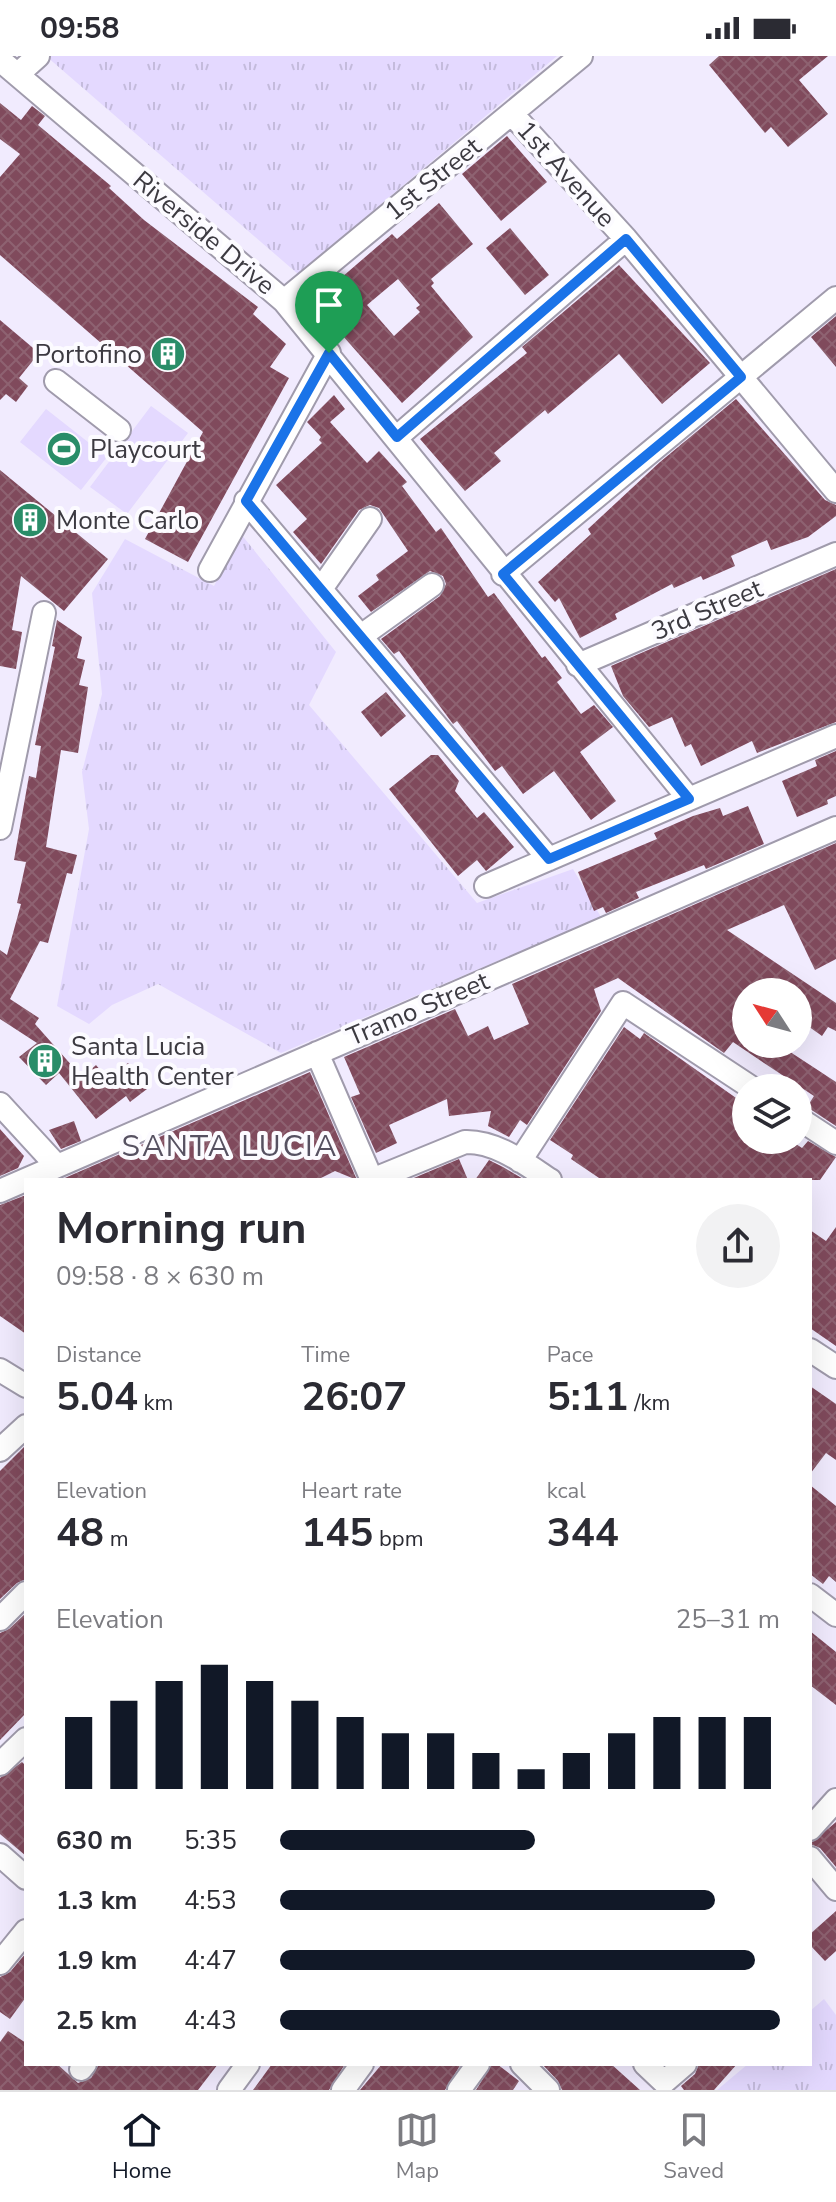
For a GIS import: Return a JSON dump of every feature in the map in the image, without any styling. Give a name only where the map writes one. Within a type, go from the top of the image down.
[{"type":"street","points":[[18,74],[38,56]]},
{"type":"street","name":"1st Street","points":[[284,301],[581,56]]},
{"type":"street","name":"Riverside Drive","points":[[0,60],[284,301],[689,799]]},
{"type":"street","name":"1st Avenue","points":[[512,114],[626,239],[836,491]]},
{"type":"street","points":[[397,437],[626,239]]},
{"type":"street","points":[[503,574],[836,298]]},
{"type":"street","points":[[210,570],[329,353]]},
{"type":"street","points":[[56,381],[119,430]]},
{"type":"street","points":[[246,501],[549,859]]},
{"type":"street","points":[[321,589],[370,519]]},
{"type":"street","name":"3rd Street","points":[[578,665],[836,554]]},
{"type":"street","points":[[361,636],[432,585]]},
{"type":"street","points":[[0,828],[44,613]]},
{"type":"street","points":[[486,886],[836,736]]},
{"type":"street","name":"Tramo Street","points":[[30,1178],[836,828]]},
{"type":"street","points":[[520,1161],[623,1003],[732,1075]]},
{"type":"street","points":[[317,1053],[371,1178]]},
{"type":"street","points":[[0,1104],[57,1166]]},
{"type":"street","points":[[812,1127],[836,1143]]},
{"type":"street","points":[[377,1178],[465,1142],[491,1146],[547,1178]]},
{"type":"street","name":"Tramo Street","points":[[0,1191],[24,1180]]},
{"type":"street","points":[[812,1351],[836,1367]]},
{"type":"street","points":[[0,1370],[24,1385]]},
{"type":"street","points":[[0,1450],[24,1428]]},
{"type":"street","points":[[0,1619],[24,1595]]},
{"type":"street","points":[[812,1597],[836,1615]]},
{"type":"street","points":[[0,1764],[24,1741]]},
{"type":"street","points":[[812,1827],[836,1800]]},
{"type":"street","points":[[0,1855],[24,1876]]},
{"type":"street","points":[[812,1860],[836,1889]]},
{"type":"street","points":[[0,1963],[24,1933]]},
{"type":"street","points":[[229,2090],[247,2066]]},
{"type":"street","points":[[343,2090],[361,2066]]},
{"type":"street","points":[[459,2090],[477,2066]]},
{"type":"street","points":[[524,2066],[548,2090]]},
{"type":"street","points":[[647,2066],[664,2082],[683,2066]]},
{"type":"green space","points":[[46,56],[557,56],[298,274]]},
{"type":"green space","points":[[151,406],[188,433],[127,514],[90,487]]},
{"type":"green space","name":"Playcourt","points":[[46,409],[107,457],[81,490],[20,442]]},
{"type":"green space","points":[[241,534],[336,652],[309,705],[477,903],[573,869],[601,917],[281,1053],[158,984],[112,1005],[89,1024],[57,1006],[89,829],[82,772],[102,694],[92,593],[125,539],[214,586]]},
{"type":"green space","points":[[824,1999],[836,2015],[836,2090],[717,2090],[746,2066],[812,2066],[812,2009]]},
{"type":"building","points":[[719,56],[828,56],[799,80],[828,114],[788,147],[771,127],[765,133],[709,65]]},
{"type":"building","points":[[0,103],[21,120],[32,106],[45,116],[38,125],[111,186],[109,188],[144,220],[258,307],[253,314],[286,344],[270,367],[289,378],[188,562],[145,539],[203,432],[0,255],[0,177],[20,154],[0,139]]},
{"type":"building","points":[[507,136],[547,182],[501,221],[462,174]]},
{"type":"building","points":[[439,203],[473,244],[431,279],[434,283],[431,286],[473,337],[402,403],[313,302],[392,234],[397,239]],"holes":[[[398,279],[420,305],[416,308],[420,312],[394,336],[367,305]]]},
{"type":"building","points":[[510,228],[549,275],[525,295],[486,248]]},
{"type":"building","points":[[619,265],[710,363],[662,404],[619,354],[548,414],[545,410],[494,453],[501,461],[465,491],[420,439],[527,353],[522,347]]},
{"type":"building","points":[[836,316],[836,367],[811,337]]},
{"type":"building","points":[[0,320],[39,353],[19,378],[28,386],[16,402],[6,394],[0,400]]},
{"type":"building","points":[[334,395],[345,409],[330,422],[367,463],[379,451],[407,482],[402,486],[436,532],[441,528],[488,597],[494,593],[542,658],[545,656],[562,678],[557,682],[581,714],[594,705],[613,727],[580,752],[616,801],[591,820],[554,771],[523,794],[502,766],[495,771],[457,721],[453,724],[399,651],[394,654],[381,639],[440,596],[446,584],[443,576],[430,571],[371,612],[358,596],[379,580],[376,575],[408,551],[379,508],[370,505],[359,510],[321,564],[293,532],[307,519],[276,485],[322,443],[319,440],[321,437],[307,422]]},
{"type":"building","points":[[736,399],[825,500],[836,505],[836,516],[808,537],[771,550],[767,540],[731,556],[735,566],[703,580],[701,576],[674,588],[672,584],[615,614],[617,619],[580,638],[559,598],[555,602],[538,582],[591,534],[588,529],[660,462]]},
{"type":"building","name":"Monte Carlo","points":[[0,470],[108,559],[64,611],[21,576],[12,630],[22,632],[16,669],[0,666]]},
{"type":"building","points":[[836,569],[836,722],[757,753],[752,741],[701,766],[691,744],[685,747],[672,717],[649,727],[623,696],[611,666]]},
{"type":"building","points":[[57,620],[82,637],[77,658],[85,660],[79,685],[88,687],[78,753],[61,750],[46,847],[77,855],[72,874],[67,873],[48,943],[40,941],[10,999],[39,1018],[35,1024],[82,1077],[96,1065],[107,1078],[128,1063],[147,1089],[130,1102],[126,1096],[96,1119],[59,1073],[46,1085],[19,1057],[37,1043],[0,1019],[0,950],[7,955],[21,904],[17,903],[26,862],[14,860],[29,776],[36,778],[41,746],[35,745],[55,647],[52,646]]},
{"type":"building","points":[[386,692],[406,716],[381,737],[361,712]]},
{"type":"building","points":[[836,751],[836,796],[827,800],[828,804],[797,817],[782,781],[817,766],[815,760]]},
{"type":"building","points":[[431,755],[438,755],[459,781],[455,791],[477,818],[484,812],[514,847],[486,871],[477,860],[458,876],[389,789]]},
{"type":"building","points":[[748,806],[764,844],[706,869],[704,865],[636,892],[639,898],[606,913],[603,907],[594,911],[578,872],[657,839],[654,833],[693,816],[720,808],[723,816]]},
{"type":"building","points":[[836,843],[836,959],[815,970],[784,905],[727,930],[799,978],[732,978],[732,1043],[724,1053],[618,978],[594,989],[601,1011],[527,1125],[520,1120],[509,1137],[488,1126],[491,1111],[449,1116],[447,1099],[389,1125],[397,1143],[376,1153],[351,1097],[360,1094],[344,1057],[455,1009],[468,1036],[488,1026],[494,1040],[529,1024],[512,984]]},
{"type":"building","points":[[812,987],[836,1003],[836,1031],[828,1027],[822,1036],[812,1029]]},
{"type":"building","points":[[624,1027],[640,1039],[644,1033],[732,1095],[732,1154],[812,1154],[812,1143],[836,1157],[820,1180],[812,1180],[599,1178],[571,1159],[573,1155],[550,1140]]},
{"type":"building","points":[[757,1058],[799,1058],[836,1082],[836,1126],[812,1110],[812,1074],[781,1074]]},
{"type":"building","points":[[310,1072],[356,1178],[335,1171],[321,1178],[65,1178]]},
{"type":"building","points":[[74,1121],[81,1141],[61,1149],[49,1130]]},
{"type":"building","points":[[0,1129],[24,1156],[18,1168],[0,1176]]},
{"type":"building","points":[[459,1159],[467,1178],[414,1178]]},
{"type":"building","points":[[489,1160],[522,1178],[476,1178]]},
{"type":"building","points":[[24,1196],[24,1333],[0,1316],[0,1205]]},
{"type":"building","points":[[836,1227],[836,1346],[812,1329],[812,1231],[826,1241]]},
{"type":"building","points":[[812,1387],[836,1404],[836,1460],[826,1453],[812,1471]]},
{"type":"building","points":[[24,1447],[24,1580],[0,1599],[0,1471]]},
{"type":"building","points":[[812,1487],[836,1506],[836,1582],[829,1576],[823,1584],[812,1576]]},
{"type":"building","points":[[24,1615],[24,1715],[0,1740],[0,1633]]},
{"type":"building","points":[[812,1633],[836,1652],[836,1705],[812,1687]]},
{"type":"building","points":[[22,1762],[24,1764],[24,1854],[0,1834],[0,1778]]},
{"type":"building","points":[[836,1822],[836,1867],[820,1848],[812,1842]]},
{"type":"building","points":[[836,1911],[836,1951],[825,1961],[812,1947],[812,1932]]},
{"type":"building","points":[[24,1955],[24,2000],[10,2019],[0,2012],[0,1977],[10,1972]]},
{"type":"building","points":[[8,2031],[24,2042],[24,2066],[59,2066],[78,2083],[91,2078],[98,2066],[216,2066],[198,2090],[0,2090],[0,2042]]},
{"type":"building","points":[[271,2066],[344,2066],[329,2090],[253,2090]]},
{"type":"building","points":[[380,2066],[460,2066],[445,2090],[360,2090]]},
{"type":"building","points":[[491,2066],[500,2066],[519,2081],[513,2090],[476,2090]]},
{"type":"building","points":[[544,2066],[613,2066],[640,2090],[562,2090]]},
{"type":"building","points":[[698,2066],[735,2066],[714,2090],[684,2090],[681,2086],[695,2074]]},
{"type":"place","name":"Portofino","points":[[168,354]]},
{"type":"place","name":"Playcourt","points":[[64,449]]},
{"type":"place","name":"Monte Carlo","points":[[30,520]]},
{"type":"place","name":"Santa Lucia Health Center","points":[[45,1061]]},
{"type":"district","name":"SANTA LUCIA","points":[[230,1146]]},
{"type":"route","points":[[626,239],[741,377],[503,574],[689,799],[549,859],[246,501],[329,353],[397,437],[626,239]]}]
